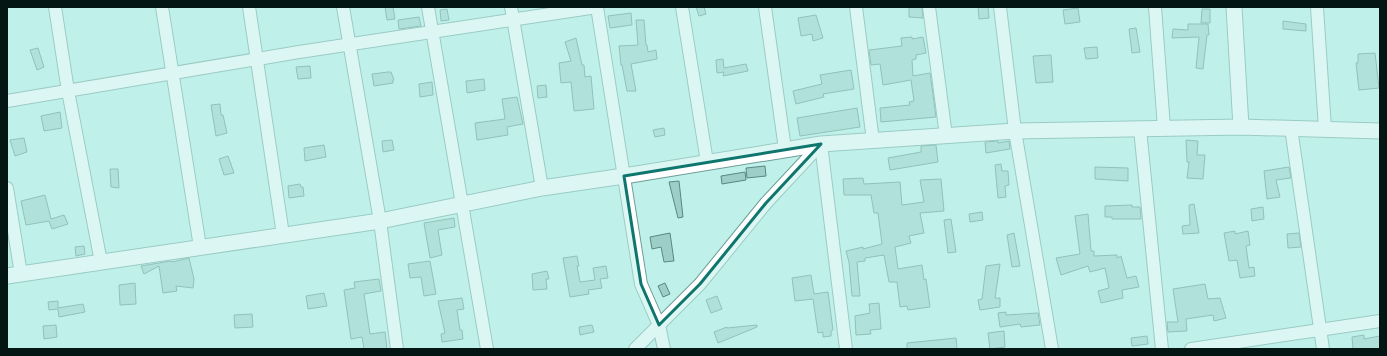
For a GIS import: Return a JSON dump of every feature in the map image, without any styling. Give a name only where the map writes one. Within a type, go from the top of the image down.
[{"type":"street","points":[[55,7],[68,90],[101,262]]},
{"type":"street","points":[[162,7],[200,247]]},
{"type":"street","points":[[249,7],[283,235]]},
{"type":"street","points":[[343,7],[380,220],[397,349]]},
{"type":"street","points":[[428,7],[487,349]]},
{"type":"street","points":[[511,7],[542,188]]},
{"type":"street","points":[[7,101],[349,44],[597,7],[641,284],[659,325],[664,349]]},
{"type":"street","points":[[682,7],[708,162]]},
{"type":"street","points":[[764,7],[785,149]]},
{"type":"street","points":[[856,7],[873,140]]},
{"type":"street","points":[[929,7],[946,136]]},
{"type":"street","points":[[1000,7],[1015,131],[1052,349]]},
{"type":"street","points":[[1155,7],[1164,128]]},
{"type":"street","points":[[1234,7],[1241,127]]},
{"type":"street","points":[[1317,7],[1325,129]]},
{"type":"street","points":[[7,188],[14,275],[380,220],[542,188],[821,144],[1015,131],[1140,128],[1241,127],[1380,131]]},
{"type":"street","points":[[1140,128],[1162,349]]},
{"type":"street","points":[[1291,128],[1323,349]]},
{"type":"street","points":[[635,349],[700,284],[766,203],[821,144]]},
{"type":"street","points":[[821,144],[846,349]]},
{"type":"street","points":[[1191,349],[1380,321]]},
{"type":"highlighted area","points":[[821,144],[766,203],[700,284],[659,325],[641,284],[624,176]]},
{"type":"building","points":[[385,7],[393,7],[395,19],[387,20]]},
{"type":"building","points":[[696,7],[704,7],[706,14],[699,16]]},
{"type":"building","points":[[909,7],[922,7],[923,18],[909,17]]},
{"type":"building","points":[[978,7],[988,7],[989,18],[979,19]]},
{"type":"building","points":[[1078,8],[1080,22],[1065,24],[1063,10]]},
{"type":"building","points":[[447,9],[449,20],[441,21],[440,10]]},
{"type":"building","points":[[1202,9],[1210,9],[1210,23],[1201,23]]},
{"type":"building","points":[[631,13],[632,25],[610,28],[608,16]]},
{"type":"building","points":[[816,15],[823,38],[813,41],[812,34],[801,36],[798,18]]},
{"type":"building","points":[[419,17],[421,26],[399,29],[398,20]]},
{"type":"building","points":[[636,20],[644,20],[648,52],[656,50],[657,59],[631,64],[636,91],[627,91],[621,65],[619,46],[638,45]]},
{"type":"building","points":[[1283,21],[1306,24],[1306,31],[1283,29]]},
{"type":"building","points":[[1188,24],[1208,24],[1209,35],[1207,35],[1203,69],[1196,68],[1199,37],[1172,38],[1173,29],[1188,30]]},
{"type":"building","points":[[1136,28],[1140,52],[1132,53],[1129,29]]},
{"type":"building","points":[[912,37],[912,39],[923,37],[926,53],[916,55],[916,59],[912,60],[913,76],[930,73],[936,117],[881,122],[880,108],[910,105],[909,102],[914,101],[911,80],[883,85],[880,64],[871,65],[869,50],[902,46],[901,38]]},
{"type":"building","points":[[576,38],[582,65],[584,65],[585,77],[591,76],[594,109],[574,111],[571,82],[561,83],[559,63],[571,61],[565,42]]},
{"type":"building","points":[[1097,47],[1098,58],[1086,59],[1084,48]]},
{"type":"building","points":[[38,48],[44,67],[37,70],[30,50]]},
{"type":"building","points":[[1375,53],[1379,88],[1359,90],[1356,63],[1358,63],[1358,54]]},
{"type":"building","points":[[1051,55],[1053,82],[1036,83],[1033,56]]},
{"type":"building","points":[[723,59],[724,68],[746,64],[748,71],[723,76],[724,72],[717,73],[716,60]]},
{"type":"building","points":[[310,66],[311,78],[298,79],[296,67]]},
{"type":"building","points":[[851,70],[854,89],[823,94],[824,97],[796,104],[793,91],[822,84],[820,75]]},
{"type":"building","points":[[391,72],[394,80],[393,83],[374,86],[372,74]]},
{"type":"building","points":[[484,79],[485,90],[467,93],[466,81]]},
{"type":"building","points":[[432,82],[433,95],[420,97],[419,84]]},
{"type":"building","points":[[546,85],[547,97],[538,98],[537,86]]},
{"type":"building","points":[[517,97],[523,124],[507,127],[508,135],[477,140],[475,123],[505,119],[502,99]]},
{"type":"building","points":[[220,104],[221,115],[223,115],[227,133],[216,136],[211,105]]},
{"type":"building","points":[[857,108],[860,127],[800,136],[797,118]]},
{"type":"building","points":[[60,112],[62,128],[44,131],[41,116]]},
{"type":"building","points":[[664,128],[665,135],[655,137],[653,130]]},
{"type":"building","points":[[24,138],[27,152],[15,156],[10,140]]},
{"type":"building","points":[[392,140],[394,150],[383,152],[382,141]]},
{"type":"building","points":[[1186,140],[1198,141],[1197,155],[1205,155],[1203,179],[1187,178],[1189,162],[1187,162]]},
{"type":"building","points":[[998,141],[998,143],[1009,141],[1010,149],[986,153],[985,142]]},
{"type":"building","points":[[324,145],[326,157],[305,161],[304,148]]},
{"type":"building","points":[[936,145],[938,162],[890,170],[888,158],[921,152],[921,146]]},
{"type":"building","points":[[228,156],[234,173],[224,175],[219,159]]},
{"type":"building","points":[[1001,164],[1002,171],[1008,171],[1009,185],[1005,186],[1006,197],[998,198],[995,165]]},
{"type":"building","points":[[765,166],[766,176],[747,178],[746,168]]},
{"type":"building","points":[[1095,167],[1128,168],[1128,181],[1095,179]]},
{"type":"building","points":[[1289,167],[1291,178],[1276,180],[1280,197],[1267,199],[1264,171]]},
{"type":"building","points":[[110,169],[118,169],[119,188],[111,187]]},
{"type":"building","points":[[745,172],[746,180],[722,184],[721,176]]},
{"type":"building","points":[[863,178],[864,184],[900,182],[902,205],[924,202],[920,180],[941,179],[944,211],[920,213],[924,233],[909,236],[911,243],[895,247],[898,269],[922,265],[924,280],[926,279],[930,307],[908,310],[907,306],[900,307],[897,282],[889,282],[884,255],[865,258],[865,261],[857,262],[860,296],[852,296],[849,262],[846,251],[863,247],[863,249],[882,244],[878,213],[874,213],[871,195],[844,195],[843,179]]},
{"type":"building","points":[[679,181],[683,217],[678,218],[669,182]]},
{"type":"building","points":[[300,184],[301,187],[303,187],[304,196],[289,198],[288,186]]},
{"type":"building","points":[[45,195],[51,219],[64,215],[68,224],[52,229],[49,221],[26,225],[21,201]]},
{"type":"building","points":[[1194,204],[1199,233],[1183,234],[1182,226],[1190,225],[1189,205]]},
{"type":"building","points":[[1132,205],[1132,207],[1140,207],[1141,219],[1112,219],[1112,217],[1105,217],[1105,206]]},
{"type":"building","points":[[1263,207],[1264,219],[1252,221],[1251,209]]},
{"type":"building","points":[[982,212],[983,220],[970,222],[969,214]]},
{"type":"building","points":[[1088,214],[1091,251],[1094,251],[1094,256],[1117,255],[1117,258],[1121,256],[1127,278],[1136,276],[1139,287],[1122,290],[1123,298],[1101,303],[1098,291],[1109,288],[1105,268],[1090,272],[1088,266],[1061,275],[1056,258],[1080,254],[1075,216]]},
{"type":"building","points":[[454,218],[455,227],[438,230],[442,255],[430,258],[424,223]]},
{"type":"building","points":[[951,219],[956,252],[948,253],[944,220]]},
{"type":"building","points":[[1235,231],[1235,234],[1248,231],[1250,245],[1246,246],[1249,268],[1254,267],[1255,276],[1240,278],[1237,260],[1229,261],[1224,233]]},
{"type":"building","points":[[670,233],[674,261],[664,262],[661,247],[652,249],[650,237]]},
{"type":"building","points":[[1014,233],[1020,266],[1012,267],[1007,235]]},
{"type":"building","points":[[1299,233],[1301,247],[1288,248],[1287,234]]},
{"type":"building","points":[[84,246],[85,254],[76,256],[75,247]]},
{"type":"building","points":[[577,256],[580,282],[595,280],[593,268],[606,266],[608,278],[600,279],[602,288],[588,290],[589,294],[570,297],[563,258]]},
{"type":"building","points":[[189,258],[194,279],[193,288],[176,286],[177,291],[163,293],[159,266],[144,274],[141,266],[172,262]]},
{"type":"building","points":[[430,261],[436,294],[424,296],[421,277],[410,278],[408,264]]},
{"type":"building","points":[[1000,264],[995,298],[1000,298],[1000,307],[980,310],[978,300],[982,299],[986,266]]},
{"type":"building","points":[[547,271],[549,279],[546,279],[547,289],[533,290],[532,274]]},
{"type":"building","points":[[811,275],[814,294],[828,292],[833,330],[831,331],[831,336],[823,337],[823,332],[818,333],[813,299],[795,301],[792,278]]},
{"type":"building","points":[[379,279],[381,291],[364,294],[370,334],[385,332],[387,349],[364,349],[362,337],[351,339],[344,290],[355,288],[354,282]]},
{"type":"building","points":[[135,283],[136,304],[120,305],[119,285]]},
{"type":"building","points":[[665,283],[670,294],[663,297],[658,286]]},
{"type":"building","points":[[1205,284],[1208,299],[1220,298],[1226,318],[1214,321],[1213,315],[1186,319],[1187,331],[1168,332],[1167,322],[1178,322],[1173,289]]},
{"type":"building","points":[[324,293],[327,306],[308,309],[306,296]]},
{"type":"building","points":[[717,296],[722,309],[711,313],[706,300]]},
{"type":"building","points":[[462,298],[464,309],[457,310],[463,339],[442,342],[441,334],[445,333],[438,301]]},
{"type":"building","points":[[58,301],[58,308],[83,304],[85,312],[59,317],[58,309],[49,310],[48,302]]},
{"type":"building","points":[[879,303],[881,329],[870,330],[871,334],[856,335],[855,316],[870,313],[869,304]]},
{"type":"building","points":[[1006,312],[1006,315],[1038,313],[1040,325],[1021,327],[1020,324],[1000,327],[998,313]]},
{"type":"building","points":[[252,314],[253,327],[235,328],[234,315]]},
{"type":"building","points":[[56,325],[57,337],[44,339],[43,326]]},
{"type":"building","points":[[592,325],[594,332],[580,335],[579,327]]},
{"type":"building","points":[[757,325],[757,327],[718,343],[714,332],[727,327]]},
{"type":"building","points":[[1004,331],[1005,347],[990,349],[988,333]]},
{"type":"building","points":[[1364,335],[1364,339],[1380,336],[1380,349],[1353,349],[1352,337]]},
{"type":"building","points":[[1147,336],[1148,344],[1132,346],[1131,338]]},
{"type":"building","points":[[956,338],[957,349],[907,349],[907,343]]}]
